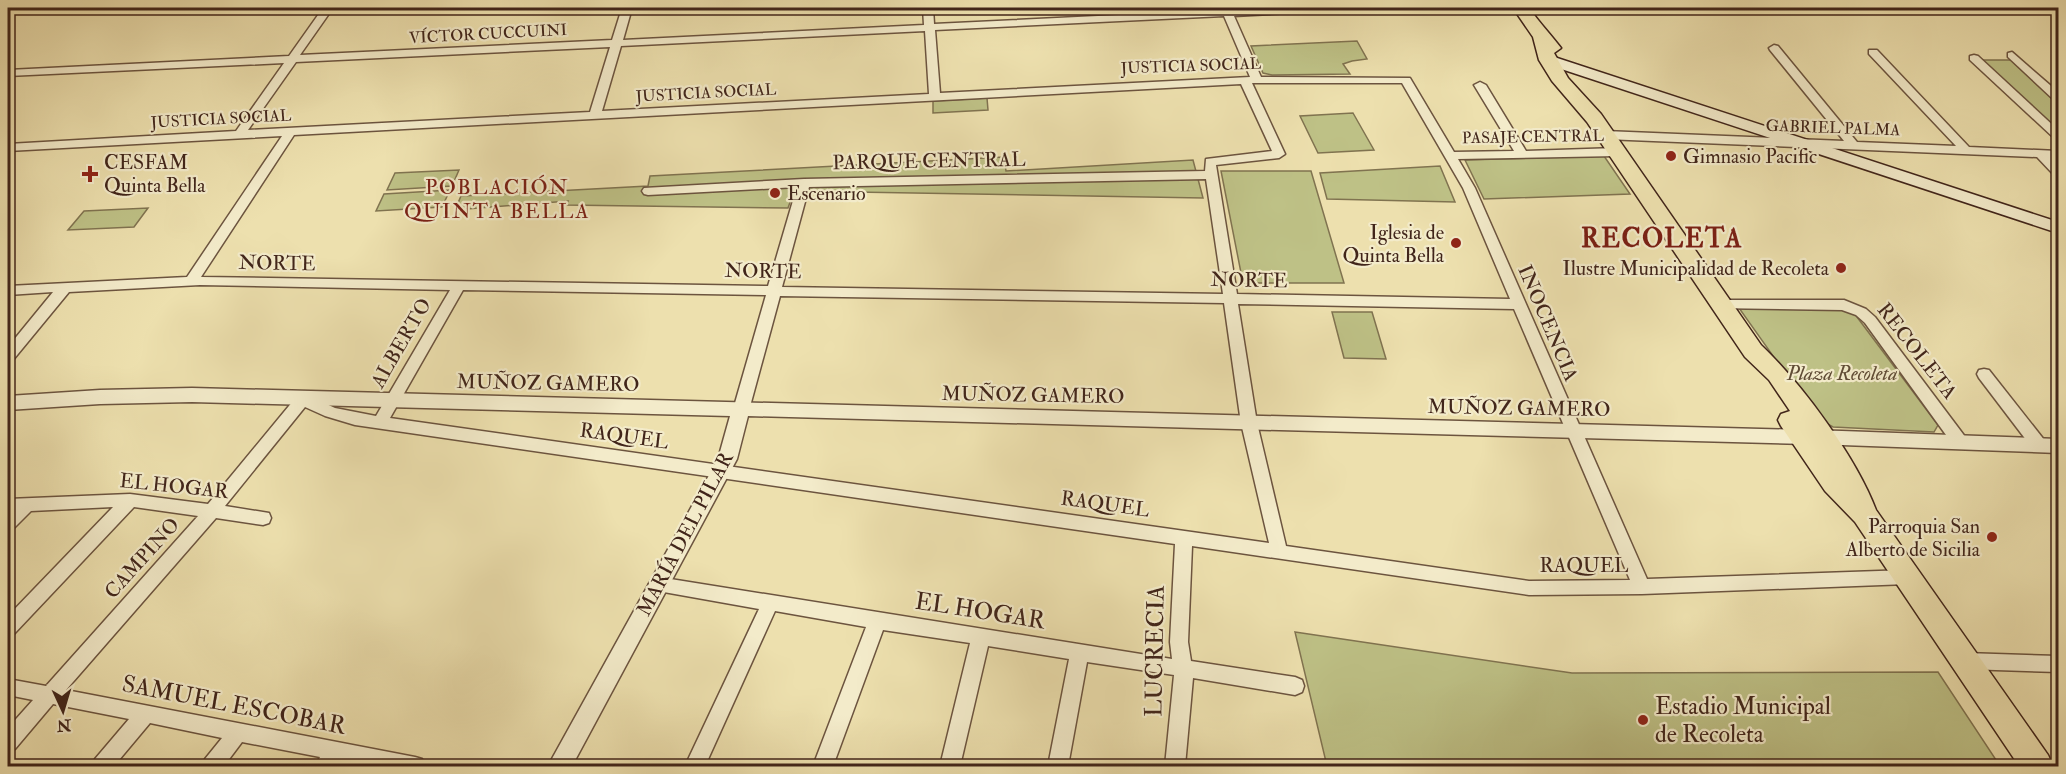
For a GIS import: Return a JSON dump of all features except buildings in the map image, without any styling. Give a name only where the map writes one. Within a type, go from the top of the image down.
[{"type":"main road","points":[[1521,8],[1541,37],[1556,50],[1568,67],[1592,104],[1594,118]]},
{"type":"main road","points":[[1541,37],[1543,50],[1548,60],[1579,105],[1594,118],[1753,351],[1759,374],[1812,437],[1833,484],[1864,514],[2033,764]]},
{"type":"main road","points":[[1548,60],[2058,228]]},
{"type":"street","points":[[240,134],[328,8]]},
{"type":"street","points":[[595,115],[627,8]]},
{"type":"street","points":[[928,8],[935,97]]},
{"type":"street","name":"VÍCTOR CUCCUINI","points":[[8,73],[930,28],[1226,10],[1329,8]]},
{"type":"street","points":[[1643,8],[1674,8]]},
{"type":"street","points":[[1226,10],[1251,80]]},
{"type":"street","points":[[1774,48],[1854,146]]},
{"type":"street","points":[[1873,52],[1966,150]]},
{"type":"street","points":[[2012,55],[2058,98]]},
{"type":"street","points":[[1974,58],[2058,136]]},
{"type":"street","name":"JUSTICIA SOCIAL","points":[[8,147],[1251,80],[1406,80]]},
{"type":"street","name":"PARQUE CENTRAL","points":[[648,191],[1211,168],[1279,154],[1251,80]]},
{"type":"street","name":"INOCENCIA","points":[[1406,80],[1469,188],[1642,587]]},
{"type":"street","points":[[1480,85],[1522,154]]},
{"type":"street","points":[[191,281],[290,132]]},
{"type":"street","name":"GABRIEL PALMA","points":[[1605,135],[2058,154]]},
{"type":"street","name":"PASAJE CENTRAL","points":[[1451,156],[1617,152]]},
{"type":"street","points":[[2040,153],[2058,172]]},
{"type":"street","points":[[1211,168],[1250,423],[1279,551]]},
{"type":"street","name":"MARÍA DEL PILAR","points":[[560,766],[730,452],[804,183]]},
{"type":"street","name":"NORTE","points":[[8,290],[191,281],[1518,304]]},
{"type":"street","name":"ALBERTO","points":[[380,422],[459,285]]},
{"type":"street","points":[[8,357],[65,287]]},
{"type":"street","name":"RECOLETA","points":[[1720,304],[1838,305],[1861,312],[1870,320],[1960,442]]},
{"type":"street","points":[[1984,374],[2039,445]]},
{"type":"street","name":"MUÑOZ GAMERO","points":[[8,403],[157,395],[1812,437],[2058,446]]},
{"type":"street","name":"RAQUEL","points":[[303,399],[330,412],[380,422],[1529,588],[1642,587],[1908,577]]},
{"type":"street","name":"CAMPINO","points":[[8,742],[211,512],[303,399]]},
{"type":"street","points":[[8,628],[129,501]]},
{"type":"street","name":"EL HOGAR","points":[[8,505],[129,501],[263,518]]},
{"type":"street","points":[[8,523],[27,504]]},
{"type":"street","name":"LUCRECIA","points":[[1175,766],[1184,684],[1179,642],[1184,537]]},
{"type":"street","name":"EL HOGAR","points":[[658,584],[877,621],[1294,686]]},
{"type":"street","points":[[695,766],[770,603]]},
{"type":"street","points":[[823,766],[877,621]]},
{"type":"street","points":[[950,766],[981,637]]},
{"type":"street","points":[[1058,766],[1080,652]]},
{"type":"street","points":[[1965,661],[2058,664]]},
{"type":"street","name":"SAMUEL ESCOBAR","points":[[8,687],[238,732],[331,759],[415,766]]},
{"type":"street","points":[[102,766],[146,714]]},
{"type":"street","points":[[212,766],[238,732]]},
{"type":"green space","points":[[1357,41],[1367,59],[1343,64],[1350,74],[1272,75],[1263,73],[1251,46]]},
{"type":"green space","points":[[1979,60],[2011,60],[2058,104],[2058,134]]},
{"type":"green space","points":[[987,98],[988,110],[933,113],[933,101]]},
{"type":"green space","points":[[1353,113],[1374,150],[1318,153],[1300,116]]},
{"type":"green space","points":[[1604,156],[1630,194],[1484,199],[1465,160]]},
{"type":"green space","points":[[1004,157],[1006,171],[1193,160],[1203,198],[794,191],[788,208],[566,205],[568,201],[455,210],[461,196],[648,186],[650,176]]},
{"type":"green space","points":[[1440,166],[1455,202],[1327,199],[1320,173]]},
{"type":"green space","points":[[459,170],[452,186],[387,190],[395,173]]},
{"type":"green space","points":[[1221,171],[1311,171],[1344,283],[1243,283]]},
{"type":"green space","points":[[450,190],[442,207],[376,211],[384,194]]},
{"type":"green space","points":[[148,208],[134,227],[68,230],[84,211]]},
{"type":"green space","name":"Plaza Recoleta","points":[[1739,308],[1843,309],[1854,313],[1938,425],[1934,432],[1833,427],[1817,418]]},
{"type":"green space","points":[[1332,312],[1372,312],[1386,359],[1344,358]]},
{"type":"green space","name":"Estadio Municipal de Recoleta","points":[[1295,632],[1572,673],[1938,672],[2000,766],[1327,766]]},
{"type":"place","name":"Gimnasio Pacific","points":[[1671,156]]},
{"type":"place","name":"CESFAM Quinta Bella","points":[[90,174]]},
{"type":"place","name":"Escenario","points":[[775,193]]},
{"type":"place","name":"Iglesia de Quinta Bella","points":[[1456,243]]},
{"type":"place","name":"Ilustre Municipalidad de Recoleta","points":[[1841,268]]},
{"type":"place","name":"Parroquia San Alberto de Sicilia","points":[[1992,537]]},
{"type":"place","name":"Estadio Municipal de Recoleta","points":[[1643,720]]},
{"type":"district","name":"POBLACIÓN QUINTA BELLA","points":[[497,199]]},
{"type":"district","name":"RECOLETA","points":[[1662,239]]}]
